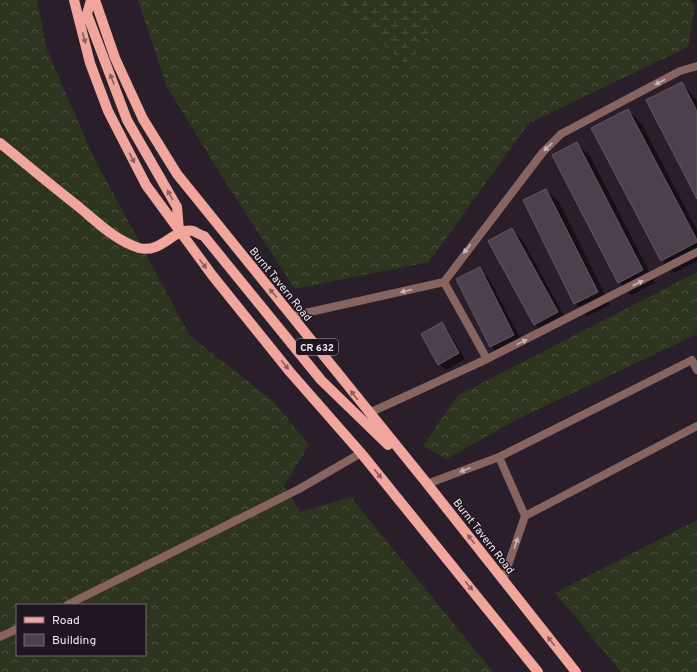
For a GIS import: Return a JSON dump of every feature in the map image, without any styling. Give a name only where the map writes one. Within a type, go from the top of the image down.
[{"type":"main road","name":"CR 632","points":[[74,0],[90,63],[108,111],[146,185],[179,232],[290,372],[361,453],[538,672]]},
{"type":"main road","points":[[91,0],[87,14],[127,120],[177,207],[179,232]]},
{"type":"main road","name":"Burnt Tavern Road","points":[[96,0],[115,58],[137,105],[173,168],[576,672]]},
{"type":"main road","points":[[0,143],[105,228],[124,241],[140,248],[154,248],[165,244],[179,232],[192,231],[204,236],[321,380],[426,483]]},
{"type":"lane","points":[[292,316],[444,282],[543,152],[561,134],[680,71],[696,68]]},
{"type":"lane","points":[[369,414],[487,359],[697,252]]},
{"type":"lane","points":[[444,282],[487,359]]},
{"type":"lane","points":[[426,483],[499,457],[692,360],[697,370]]},
{"type":"lane","points":[[525,516],[697,426]]},
{"type":"lane","points":[[70,604],[299,489],[361,453]]},
{"type":"lane","points":[[499,457],[525,516],[503,580]]},
{"type":"lane","points":[[0,637],[16,629]]},
{"type":"green space","points":[[0,0],[37,0],[47,50],[93,156],[190,336],[274,402],[309,445],[284,486],[300,512],[351,497],[493,672],[0,672]]},
{"type":"green space","points":[[138,0],[334,0],[408,65],[449,0],[690,0],[695,5],[688,47],[529,123],[429,262],[295,289],[217,169],[166,85]]},
{"type":"green space","points":[[334,0],[449,0],[408,66]]},
{"type":"green space","points":[[697,272],[697,334],[518,419],[446,459],[423,446],[457,396]]},
{"type":"green space","points":[[697,520],[697,672],[621,672],[555,593]]},
{"type":"building","points":[[682,82],[697,111],[697,199],[646,100]]},
{"type":"building","points":[[628,109],[697,240],[697,242],[661,261],[591,128]]},
{"type":"building","points":[[577,142],[643,270],[618,283],[552,155]]},
{"type":"building","points":[[546,189],[598,292],[574,304],[523,200]]},
{"type":"building","points":[[512,228],[558,312],[534,325],[488,241]]},
{"type":"building","points":[[480,267],[514,335],[490,347],[456,279]]},
{"type":"building","points":[[442,322],[459,353],[438,365],[421,334]]}]
